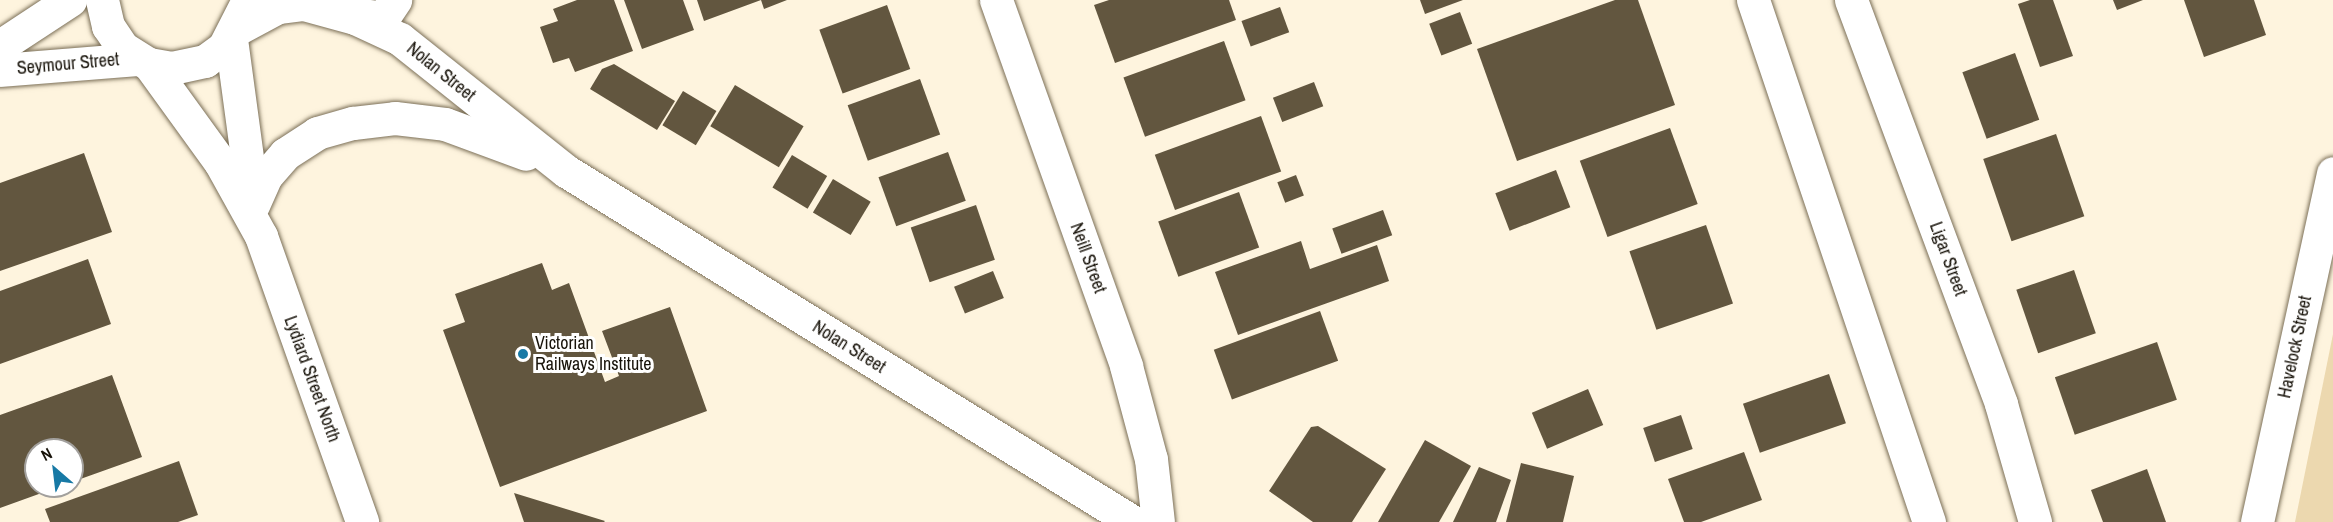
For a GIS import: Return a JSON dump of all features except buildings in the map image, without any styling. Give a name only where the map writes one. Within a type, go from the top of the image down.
[{"type":"street","name":"Seymour Street","points":[[0,46],[70,0]]},
{"type":"street","name":"Lydiard Street North","points":[[102,0],[112,34],[143,61],[220,162],[257,221],[362,522]]},
{"type":"street","name":"Neill Street","points":[[996,0],[1126,366],[1151,459],[1158,522]]},
{"type":"street","points":[[1753,0],[1929,522]]},
{"type":"street","name":"Ligar Street","points":[[1851,0],[2001,404],[2035,522]]},
{"type":"street","name":"Nolan Street","points":[[238,23],[287,5],[313,5],[376,12],[566,171],[1133,522]]},
{"type":"street","name":"Seymour Street","points":[[0,70],[143,61],[194,65],[238,23]]},
{"type":"street","name":"Lydiard Street North","points":[[238,23],[257,221]]},
{"type":"street","name":"Nolan Street","points":[[257,221],[266,176],[294,146],[325,130],[366,120],[445,124],[566,171]]},
{"type":"street","name":"Havelock Street","points":[[2256,522],[2333,173]]},
{"type":"shaded area","points":[[2333,334],[2333,522],[2295,522]]},
{"type":"place","name":"Victorian Railways Institute","points":[[523,354]]}]
